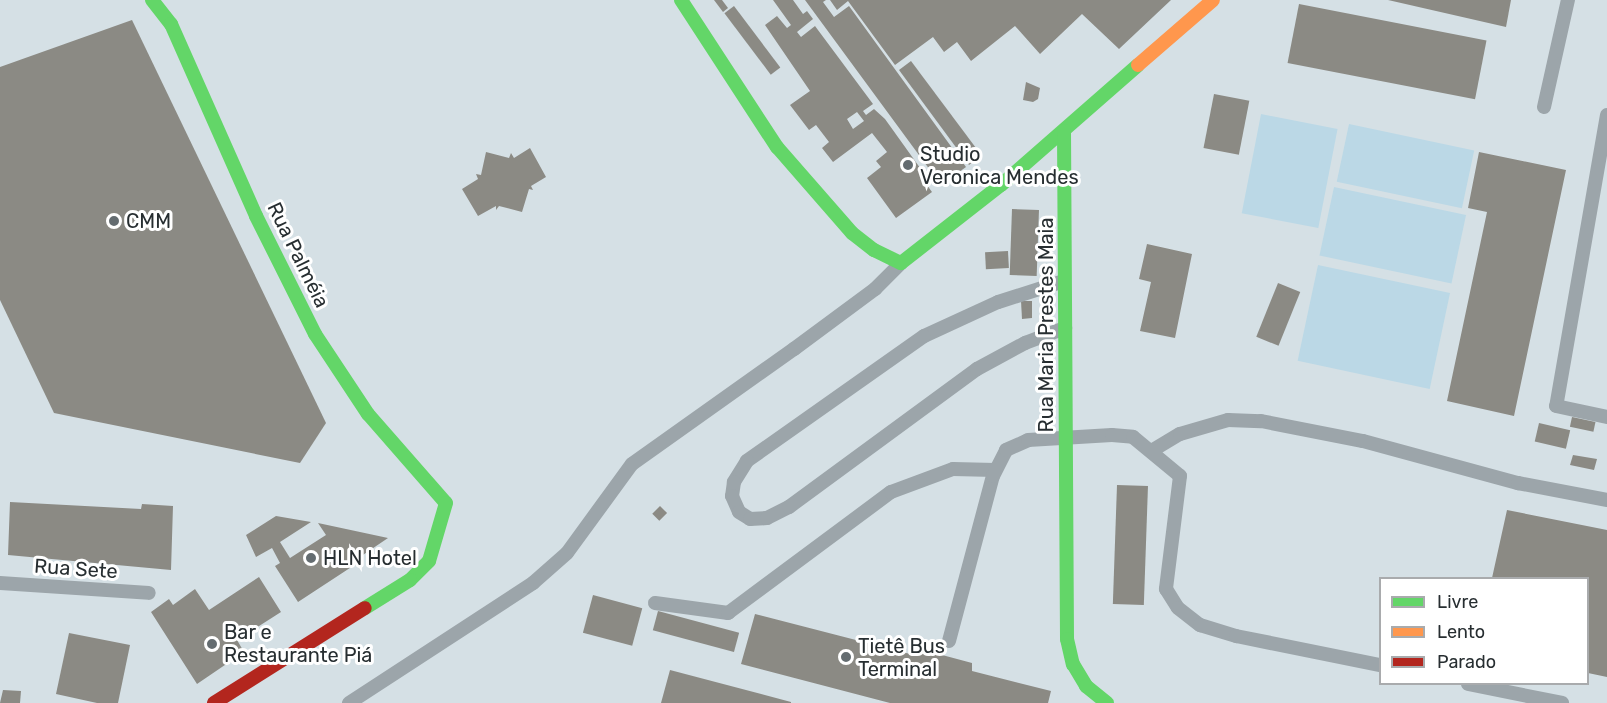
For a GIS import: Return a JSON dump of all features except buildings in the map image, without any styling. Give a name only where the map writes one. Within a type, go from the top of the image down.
[{"type":"street","name":"Rua Palméia","points":[[152,0],[171,24],[256,216],[315,334],[368,414],[446,503],[429,561],[410,580],[214,703]]},
{"type":"street","points":[[169,0],[171,24]]},
{"type":"street","points":[[681,0],[777,147],[852,233],[874,250],[901,263],[1064,131],[1213,0]]},
{"type":"street","name":"Rua Maria Prestes Maia","points":[[1064,131],[1067,279],[1067,639],[1073,664],[1086,686],[1107,703]]},
{"type":"lane","points":[[1544,107],[1568,0]]},
{"type":"lane","points":[[1607,115],[1556,406],[1607,417]]},
{"type":"lane","points":[[349,703],[502,604],[567,553],[633,464],[821,329],[901,263]]},
{"type":"lane","points":[[1067,279],[998,302],[924,336],[747,461],[733,489],[740,512],[750,519],[767,518],[789,507],[977,369],[1025,343],[1067,327]]},
{"type":"lane","points":[[1153,450],[1180,434],[1228,420],[1261,421],[1363,441],[1518,483],[1607,500]]},
{"type":"lane","points":[[949,641],[995,470],[1006,450],[1019,442],[1066,437],[1133,437],[1153,450],[1180,476],[1166,589],[1178,608],[1200,625],[1236,636],[1379,666]]},
{"type":"lane","points":[[655,603],[728,613],[891,492],[953,469],[995,470]]},
{"type":"lane","name":"Rua Sete","points":[[0,583],[149,593]]},
{"type":"lane","points":[[1473,685],[1562,703]]},
{"type":"shaded area","points":[[1261,114],[1338,129],[1318,228],[1242,213]]},
{"type":"shaded area","points":[[1349,124],[1474,151],[1462,208],[1337,182]]},
{"type":"shaded area","points":[[1334,187],[1466,215],[1451,284],[1319,255]]},
{"type":"shaded area","points":[[1318,265],[1450,293],[1430,389],[1298,361]]},
{"type":"traffic: fast","points":[[152,0],[171,24],[256,216],[315,334],[368,414],[446,503],[429,561],[410,580],[365,608]]},
{"type":"traffic: fast","points":[[681,0],[777,147],[852,233],[874,250],[901,263],[1001,185],[1138,65]]},
{"type":"traffic: fast","points":[[1064,131],[1067,639],[1073,664],[1086,686],[1107,703]]},
{"type":"traffic: slow","points":[[1138,65],[1213,0]]},
{"type":"traffic: jam","points":[[214,703],[365,608]]},
{"type":"place","name":"Studio Veronica Mendes","points":[[908,165]]},
{"type":"place","name":"CMM","points":[[114,221]]},
{"type":"place","name":"HLN Hotel","points":[[311,558]]},
{"type":"place","name":"Bar e Restaurante Piá","points":[[212,644]]},
{"type":"place","name":"Tietê Bus Terminal","points":[[846,657]]}]
